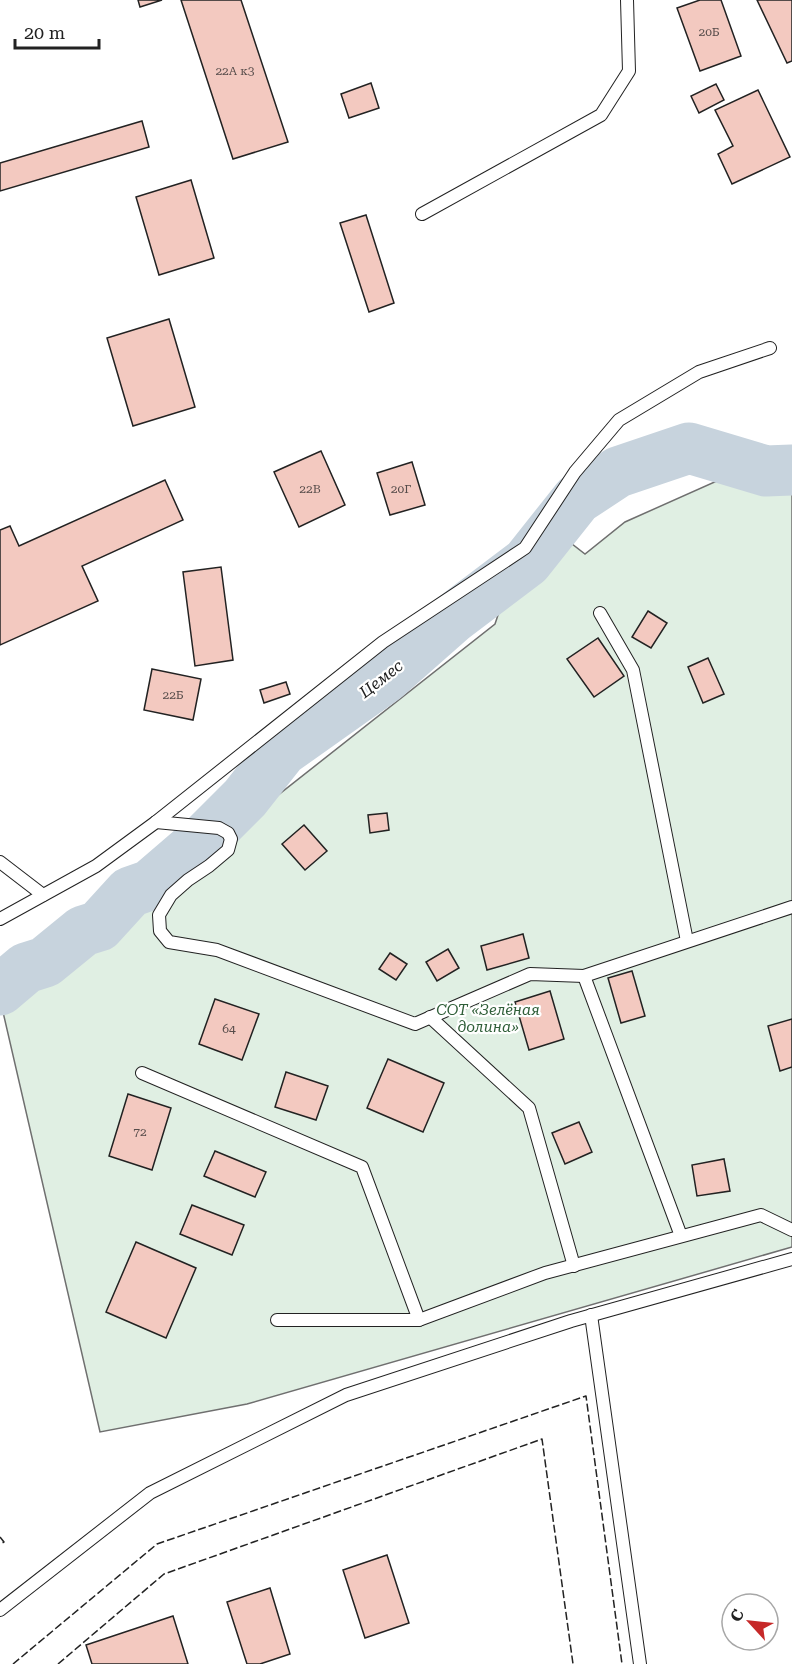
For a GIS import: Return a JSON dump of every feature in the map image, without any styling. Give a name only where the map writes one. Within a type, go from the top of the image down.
[{"type":"lane","points":[[422,214],[601,116],[629,71],[627,0]]},
{"type":"lane","points":[[0,919],[96,866],[156,822],[383,642],[525,548],[575,472],[619,420],[699,372],[770,348]]},
{"type":"lane","points":[[600,614],[633,670],[687,941]]},
{"type":"lane","points":[[156,822],[219,828],[228,833],[231,839],[228,850],[171,895],[159,915],[160,931],[169,942],[217,950],[415,1024],[530,974],[584,976],[792,907]]},
{"type":"lane","points":[[0,862],[43,895]]},
{"type":"lane","points":[[584,976],[681,1236]]},
{"type":"lane","points":[[430,1017],[528,1108],[574,1266]]},
{"type":"lane","points":[[142,1073],[362,1167],[419,1320]]},
{"type":"lane","points":[[277,1320],[419,1320],[545,1273],[761,1215],[792,1230]]},
{"type":"lane","points":[[0,1610],[150,1493],[346,1395],[591,1315],[792,1259]]},
{"type":"lane","points":[[591,1315],[640,1664]]},
{"type":"green space","name":"СОТ «Зелёная долина»","points":[[719,480],[792,482],[792,1247],[247,1404],[100,1432],[3,1012],[495,624],[502,603],[572,544],[585,554],[625,522]]},
{"type":"building","points":[[138,0],[162,0],[140,7]]},
{"type":"building","points":[[181,0],[241,0],[288,142],[233,159]]},
{"type":"building","points":[[700,0],[721,0],[741,56],[700,71],[677,8]]},
{"type":"building","points":[[757,0],[792,0],[792,61],[787,63]]},
{"type":"building","points":[[371,83],[379,108],[349,118],[341,94]]},
{"type":"building","points":[[716,84],[724,100],[699,113],[691,96]]},
{"type":"building","points":[[758,90],[790,157],[732,184],[718,154],[733,146],[715,110]]},
{"type":"building","points":[[142,121],[149,147],[0,191],[0,163]]},
{"type":"building","points":[[191,180],[214,258],[159,275],[136,197]]},
{"type":"building","points":[[366,215],[394,303],[369,312],[340,223]]},
{"type":"building","points":[[169,319],[195,407],[133,426],[107,338]]},
{"type":"building","points":[[321,451],[345,505],[299,527],[274,472]]},
{"type":"building","points":[[412,462],[425,505],[390,515],[377,473]]},
{"type":"building","points":[[165,480],[183,520],[82,566],[98,601],[0,645],[0,530],[10,526],[19,546]]},
{"type":"building","points":[[221,567],[233,660],[195,666],[183,572]]},
{"type":"building","points":[[648,611],[667,623],[651,648],[632,637]]},
{"type":"building","points":[[598,638],[624,676],[594,697],[567,659]]},
{"type":"building","points":[[708,658],[724,694],[703,703],[688,667]]},
{"type":"building","points":[[152,669],[201,679],[193,720],[144,710]]},
{"type":"building","points":[[286,682],[290,694],[264,703],[260,690]]},
{"type":"building","points":[[387,813],[389,830],[370,833],[368,815]]},
{"type":"building","points":[[304,825],[327,851],[305,870],[282,844]]},
{"type":"building","points":[[523,934],[529,958],[487,970],[481,946]]},
{"type":"building","points":[[448,949],[459,968],[437,981],[426,962]]},
{"type":"building","points":[[390,953],[407,964],[396,980],[379,969]]},
{"type":"building","points":[[632,971],[645,1016],[621,1023],[608,978]]},
{"type":"building","points":[[550,991],[564,1039],[529,1050],[515,1002]]},
{"type":"building","points":[[215,999],[259,1014],[242,1060],[199,1044]]},
{"type":"building","points":[[792,1019],[792,1067],[780,1071],[768,1026]]},
{"type":"building","points":[[388,1059],[444,1083],[423,1132],[367,1108]]},
{"type":"building","points":[[286,1072],[328,1086],[316,1120],[275,1107]]},
{"type":"building","points":[[128,1094],[171,1108],[152,1170],[109,1156]]},
{"type":"building","points":[[579,1122],[592,1152],[565,1164],[552,1133]]},
{"type":"building","points":[[215,1151],[266,1172],[255,1197],[204,1176]]},
{"type":"building","points":[[724,1159],[730,1191],[697,1196],[692,1165]]},
{"type":"building","points":[[192,1205],[244,1225],[232,1255],[180,1234]]},
{"type":"building","points":[[136,1242],[196,1268],[166,1338],[106,1312]]},
{"type":"building","points":[[387,1555],[409,1623],[365,1638],[343,1570]]},
{"type":"building","points":[[270,1588],[290,1654],[260,1664],[247,1664],[227,1602]]},
{"type":"building","points":[[173,1616],[188,1664],[92,1664],[86,1645]]},
{"type":"waterway","name":"Цемес","points":[[0,990],[26,968],[45,962],[83,931],[99,926],[130,892],[150,885],[207,836],[245,798],[282,751],[385,678],[453,618],[527,562],[577,499],[618,472],[689,448],[766,471],[792,470]]},
{"type":"fence","points":[[13,1664],[157,1544],[586,1396],[622,1664]]},
{"type":"fence","points":[[58,1664],[164,1574],[542,1439],[573,1664]]},
{"type":"fence","points":[[0,1537],[4,1542],[0,1544]]}]
